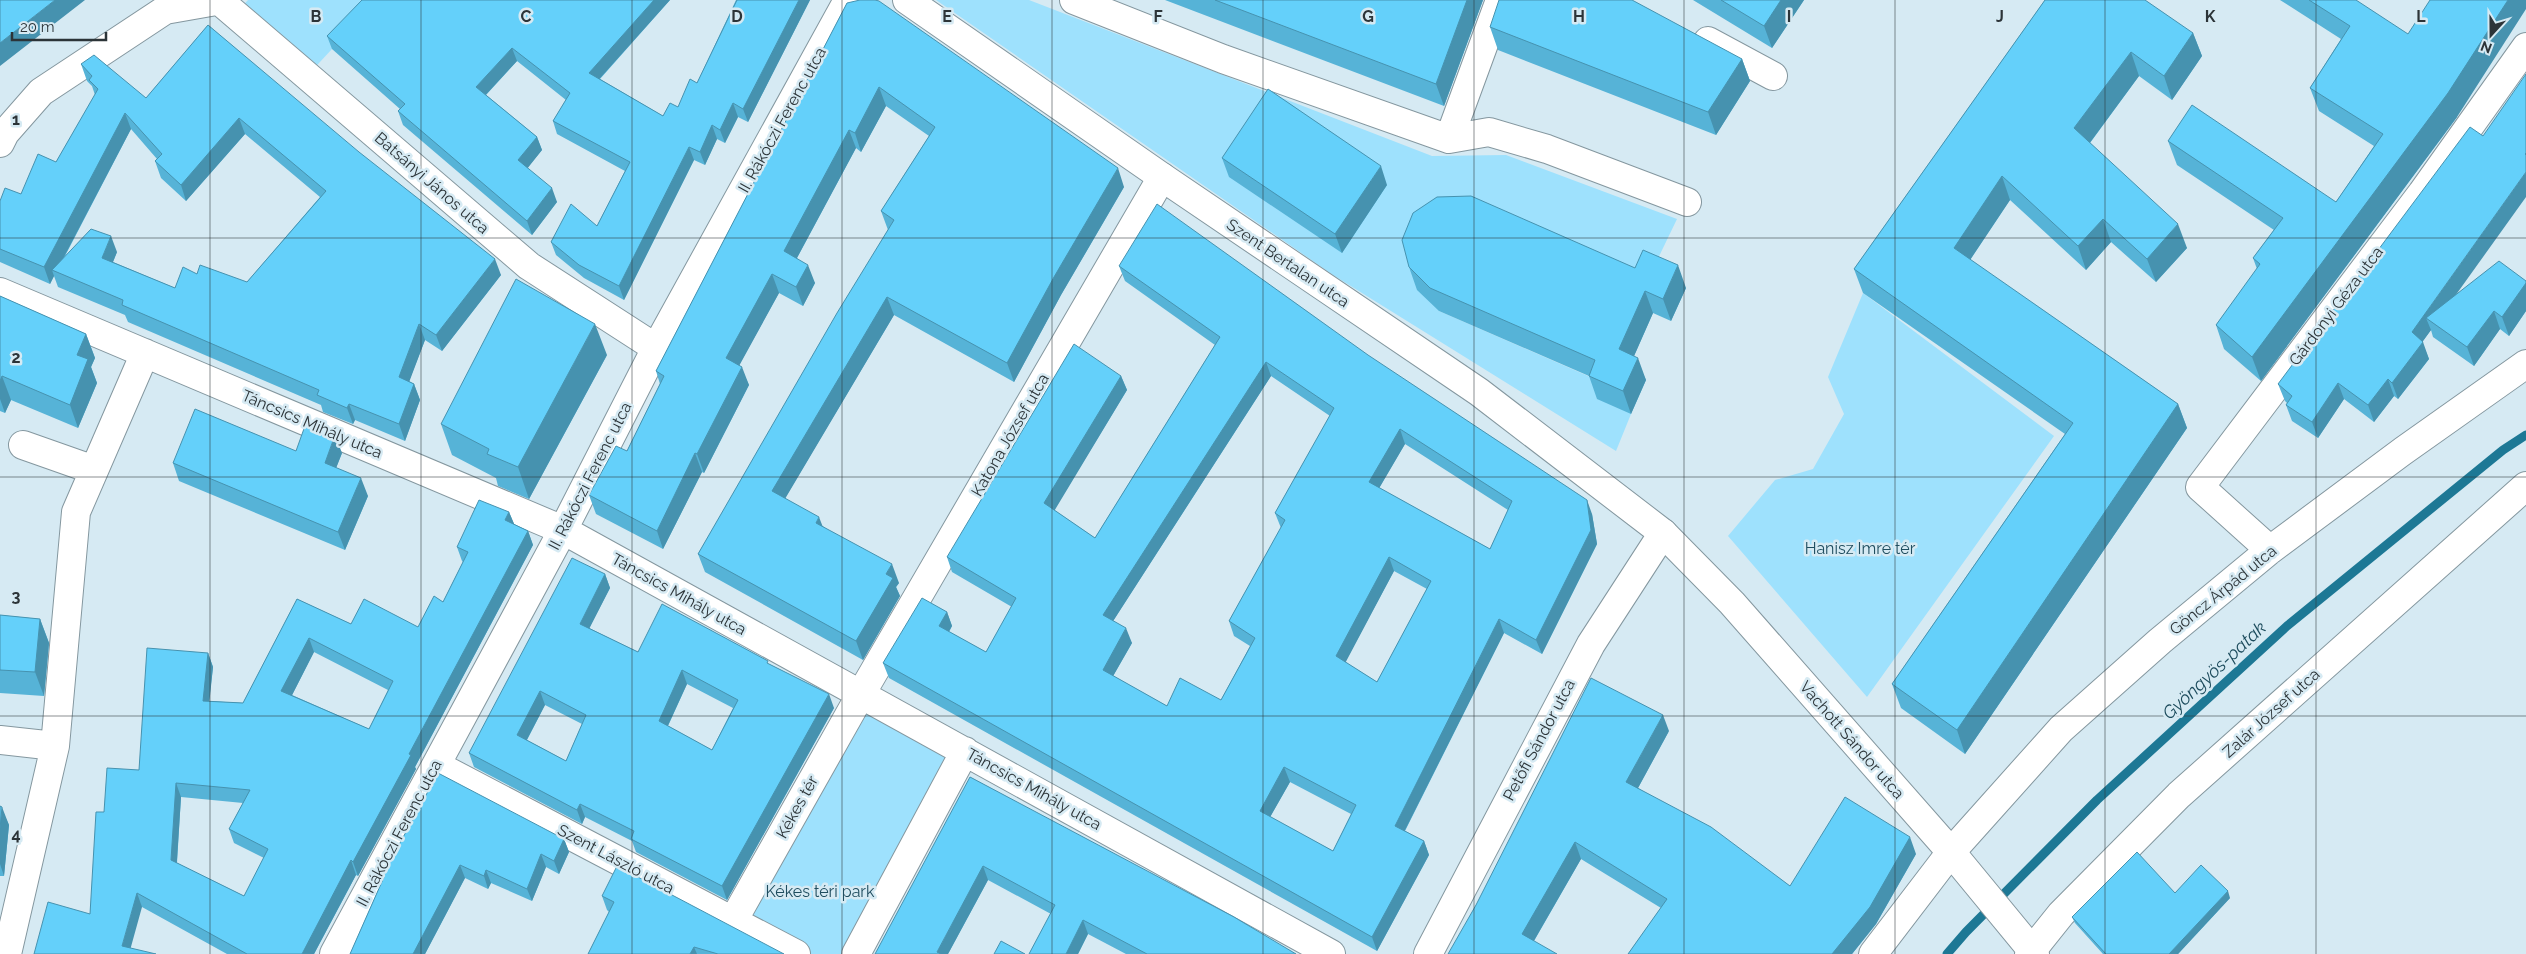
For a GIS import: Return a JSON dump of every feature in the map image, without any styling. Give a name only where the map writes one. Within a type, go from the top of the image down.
[{"type":"street","name":"II. Rákóczi Ferenc utca","points":[[334,954],[563,530],[656,348],[848,0]]},
{"type":"street","name":"Szent Bertalan utca","points":[[907,0],[1162,177],[1479,392],[1662,533]]},
{"type":"street","points":[[1074,0],[1224,60],[1449,139],[1489,132],[1547,149],[1687,202]]},
{"type":"street","points":[[1449,139],[1500,0]]},
{"type":"street","name":"Batsányi János utca","points":[[222,1],[528,266],[656,348]]},
{"type":"street","points":[[2,134],[41,92],[165,10],[222,1]]},
{"type":"street","points":[[1686,30],[1773,76]]},
{"type":"street","name":"Gárdonyi Géza utca","points":[[2270,550],[2200,487],[2422,192],[2526,47]]},
{"type":"street","name":"Katona József utca","points":[[861,694],[1162,177]]},
{"type":"street","name":"Táncsics Mihály utca","points":[[0,292],[563,530],[1331,954]]},
{"type":"street","points":[[7,954],[55,746],[76,512],[145,354]]},
{"type":"street","name":"Göncz Árpád utca","points":[[1873,954],[1951,852],[2061,729],[2160,641],[2270,550],[2403,451],[2526,364]]},
{"type":"street","points":[[23,445],[94,470]]},
{"type":"street","name":"Zalár József utca","points":[[2032,953],[2061,914],[2179,795],[2525,490]]},
{"type":"street","name":"Vachott Sándor utca","points":[[1662,533],[1732,603],[1951,852],[2032,953]]},
{"type":"street","name":"Petőfi Sándor utca","points":[[1428,954],[1591,644],[1662,533]]},
{"type":"street","name":"Kékes tér","points":[[734,921],[861,694]]},
{"type":"street","points":[[0,740],[55,746]]},
{"type":"street","points":[[856,954],[965,751]]},
{"type":"street","name":"Szent László utca","points":[[436,765],[796,954]]},
{"type":"green space","points":[[248,0],[363,0],[332,49],[307,76],[235,14]]},
{"type":"green space","points":[[936,0],[1029,0],[1432,156],[1506,155],[1677,219],[1651,273],[1439,311],[1604,383],[1631,414],[1616,451],[1333,275]]},
{"type":"green space","name":"Hanisz Imre tér","points":[[1863,293],[2054,436],[1867,697],[1728,536],[1775,480],[1813,469],[1844,414],[1828,377]]},
{"type":"green space","name":"Kékes téri park","points":[[861,694],[965,751],[856,954],[796,954],[733,921]]},
{"type":"building","points":[[0,0],[55,0],[0,43]]},
{"type":"building","points":[[362,0],[654,0],[589,73],[663,116],[670,103],[678,107],[690,79],[697,83],[737,0],[799,0],[743,109],[733,103],[720,130],[712,125],[700,152],[689,147],[619,286],[579,265],[551,242],[571,204],[597,226],[630,162],[553,121],[570,93],[512,48],[476,87],[537,137],[518,160],[552,188],[527,221],[398,111],[405,104],[327,36]]},
{"type":"building","points":[[860,0],[879,1],[1118,168],[1054,277],[1007,363],[887,297],[772,491],[819,517],[816,523],[892,564],[886,574],[893,578],[856,641],[698,554],[837,313],[894,220],[881,211],[935,127],[879,87],[855,133],[849,130],[784,251],[808,265],[796,287],[772,274],[726,358],[742,367],[697,454],[695,453],[657,531],[589,495],[616,446],[627,451],[664,376],[656,371],[847,3]]},
{"type":"building","points":[[1215,0],[1467,0],[1436,84]]},
{"type":"building","points":[[1499,0],[1632,0],[1742,59],[1708,112],[1490,27]]},
{"type":"building","points":[[1721,0],[1781,0],[1764,26]]},
{"type":"building","points":[[2045,0],[2145,0],[2193,33],[2164,76],[2131,52],[2074,128],[2178,224],[2147,259],[2103,219],[2078,246],[2002,176],[1954,248],[2178,404],[1957,730],[1892,684],[2073,423],[1854,269]]},
{"type":"building","points":[[2309,0],[2356,0],[2408,34],[2430,0],[2508,0],[2448,93],[2252,357],[2216,325],[2260,264],[2253,258],[2283,218],[2168,141],[2192,105],[2336,202],[2383,134],[2310,88],[2350,26]]},
{"type":"building","points":[[208,25],[359,152],[495,259],[436,335],[419,324],[399,377],[414,384],[399,424],[349,404],[347,408],[317,395],[319,390],[122,305],[123,300],[52,270],[91,229],[111,236],[102,258],[175,288],[183,267],[197,274],[200,265],[247,282],[326,191],[239,118],[181,185],[155,161],[162,154],[125,113],[44,267],[0,249],[0,201],[5,188],[21,194],[38,154],[56,162],[98,89],[89,80],[92,76],[81,64],[94,55],[146,98]]},
{"type":"building","points":[[2526,74],[2526,172],[2412,332],[2423,342],[2392,383],[2388,379],[2368,405],[2338,383],[2312,422],[2286,405],[2292,396],[2278,384],[2470,127],[2483,136]]},
{"type":"building","points":[[1268,89],[1381,166],[1335,234],[1222,158]]},
{"type":"building","points":[[1471,196],[1635,268],[1643,250],[1678,265],[1663,299],[1645,291],[1619,349],[1638,358],[1623,391],[1589,376],[1595,360],[1430,288],[1409,267],[1402,240],[1413,213],[1437,197]]},
{"type":"building","points":[[1157,204],[1368,355],[1587,500],[1591,530],[1536,640],[1499,619],[1395,826],[1424,841],[1372,937],[883,663],[922,598],[947,612],[939,626],[986,652],[1016,598],[947,557],[1074,344],[1121,376],[1044,503],[1095,538],[1220,337],[1119,266]],"holes":[[[1266,362],[1334,408],[1275,513],[1285,520],[1229,621],[1255,638],[1221,700],[1180,678],[1167,706],[1103,670],[1126,628],[1103,615]],[[1400,429],[1512,501],[1490,549],[1369,482]],[[1389,557],[1431,581],[1377,682],[1336,656]],[[1284,767],[1356,805],[1333,851],[1260,811]]]},
{"type":"building","points":[[2499,261],[2526,281],[2526,283],[2502,317],[2494,311],[2467,347],[2426,318]]},
{"type":"building","points":[[516,279],[595,324],[518,467],[487,454],[489,449],[441,424]]},
{"type":"building","points":[[0,296],[86,334],[77,355],[88,359],[70,405],[2,376],[0,381]]},
{"type":"building","points":[[195,409],[296,451],[306,423],[335,435],[325,463],[361,478],[338,532],[173,463]]},
{"type":"building","points":[[479,500],[509,512],[505,520],[528,531],[409,754],[411,755],[353,862],[351,860],[302,954],[247,954],[137,893],[122,946],[156,954],[34,954],[48,902],[90,914],[96,812],[104,812],[107,768],[139,770],[147,648],[208,653],[203,701],[243,703],[297,599],[351,624],[364,599],[418,627],[434,596],[443,602],[468,552],[457,547]],"holes":[[[309,638],[393,681],[369,729],[281,691]],[[176,783],[250,790],[229,829],[268,849],[244,896],[171,860]]]},
{"type":"building","points":[[572,558],[605,574],[580,624],[638,652],[662,604],[768,661],[767,663],[829,694],[722,886],[631,839],[634,831],[580,804],[577,810],[469,753]],"holes":[[[682,670],[738,700],[712,750],[659,721]],[[540,691],[586,715],[566,761],[517,735]]]},
{"type":"building","points":[[0,615],[40,619],[35,672],[0,670]]},
{"type":"building","points":[[1591,678],[1663,715],[1626,782],[1711,827],[1790,886],[1845,797],[1910,837],[1870,907],[1832,954],[1628,954],[1667,899],[1575,842],[1522,934],[1557,954],[1448,954],[1476,905]]},
{"type":"building","points":[[438,773],[564,839],[554,861],[541,854],[527,889],[486,870],[484,876],[460,865],[413,954],[350,954],[384,877],[382,876]]},
{"type":"building","points":[[970,777],[1234,917],[1296,954],[1147,954],[1083,920],[1066,954],[1029,954],[1055,905],[983,866],[937,952],[941,954],[875,954]]},
{"type":"building","points":[[0,806],[2,807],[0,829]]},
{"type":"building","points":[[2137,852],[2175,893],[2201,865],[2228,891],[2169,954],[2106,954],[2072,917]]},
{"type":"building","points":[[617,866],[784,954],[718,954],[694,947],[690,954],[588,954],[614,902],[602,896]]},
{"type":"building","points":[[1001,941],[1025,954],[994,954]]},
{"type":"waterway","name":"Gyöngyös-patak","points":[[1947,954],[1966,932],[2097,800],[2287,626],[2503,450],[2526,435]]}]
